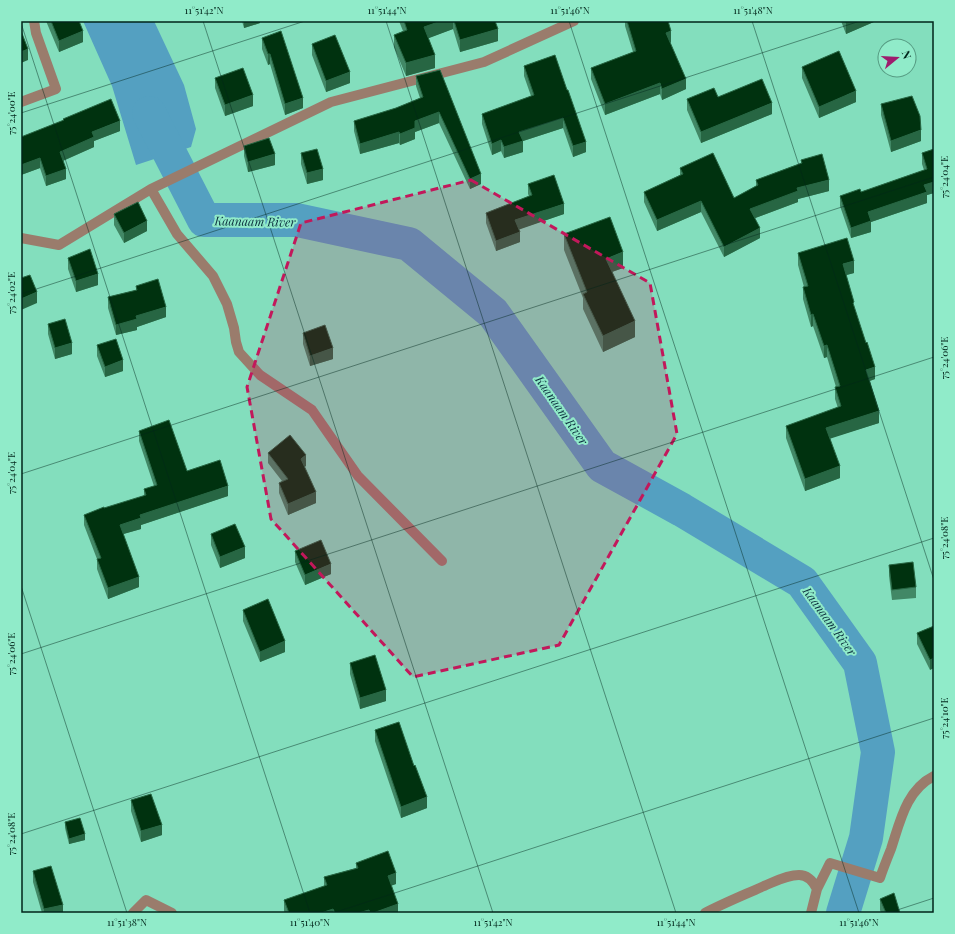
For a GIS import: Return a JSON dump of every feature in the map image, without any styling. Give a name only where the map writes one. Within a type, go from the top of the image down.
[{"type":"street","points":[[21,102],[56,89],[36,33],[34,21]]},
{"type":"street","points":[[21,238],[59,245],[150,189],[331,102],[484,62],[574,21]]},
{"type":"street","points":[[150,189],[177,234],[213,276],[227,304],[239,352],[260,375],[312,410],[358,476],[442,561]]},
{"type":"street","points":[[811,913],[817,889],[830,863],[880,878],[901,818],[913,793],[934,776]]},
{"type":"street","points":[[705,913],[723,903],[783,878],[798,875],[807,876],[813,881],[817,889]]},
{"type":"street","points":[[133,913],[146,900],[172,913]]},
{"type":"highlighted area","points":[[471,180],[650,283],[677,434],[559,645],[413,677],[271,519],[247,387],[301,223]]},
{"type":"water","points":[[83,21],[154,21],[184,85],[196,129],[191,147],[136,165],[112,86]]},
{"type":"building","points":[[51,21],[79,21],[83,31],[59,41]]},
{"type":"building","points":[[404,21],[441,21],[424,27],[435,55],[406,63],[394,35],[407,30]]},
{"type":"building","points":[[454,21],[495,21],[498,29],[460,40]]},
{"type":"building","points":[[627,21],[668,21],[671,31],[666,33],[686,79],[662,89],[660,83],[605,104],[591,68],[636,51]]},
{"type":"building","points":[[21,31],[28,49],[21,52]]},
{"type":"building","points":[[281,31],[303,98],[285,104],[270,54],[268,54],[262,38]]},
{"type":"building","points":[[335,35],[350,72],[326,81],[312,44]]},
{"type":"building","points":[[839,51],[856,91],[819,107],[802,67]]},
{"type":"building","points":[[555,55],[586,142],[573,146],[563,118],[519,132],[523,141],[504,147],[501,140],[492,144],[482,114],[534,95],[524,66]]},
{"type":"building","points":[[243,68],[253,95],[225,105],[215,78]]},
{"type":"building","points":[[440,70],[481,174],[470,179],[439,112],[415,121],[415,128],[400,134],[399,132],[360,144],[354,121],[396,108],[423,97],[416,76]]},
{"type":"building","points":[[762,79],[772,103],[701,132],[687,99],[714,88],[718,97]]},
{"type":"building","points":[[912,96],[920,116],[921,130],[891,141],[881,104]]},
{"type":"building","points":[[111,99],[120,121],[92,132],[94,137],[60,152],[66,169],[46,176],[40,158],[21,165],[21,137]]},
{"type":"building","points":[[269,138],[275,154],[248,162],[244,146]]},
{"type":"building","points":[[317,149],[323,169],[307,173],[301,153]]},
{"type":"building","points":[[934,149],[934,182],[924,185],[927,192],[868,212],[871,221],[851,228],[840,196],[860,189],[861,192],[927,169],[922,153]]},
{"type":"building","points":[[713,153],[734,198],[758,185],[756,180],[802,163],[801,160],[822,154],[829,180],[797,188],[798,191],[750,209],[760,228],[724,247],[701,201],[657,220],[644,192],[683,174],[680,168]]},
{"type":"building","points":[[554,175],[564,204],[515,220],[520,232],[496,241],[486,213],[532,195],[528,184]]},
{"type":"building","points":[[138,202],[147,221],[124,233],[114,214]]},
{"type":"building","points":[[610,217],[623,252],[606,259],[635,321],[603,336],[583,294],[587,292],[564,234]]},
{"type":"building","points":[[847,238],[854,261],[843,264],[854,302],[853,303],[875,367],[866,370],[879,411],[826,428],[840,466],[805,479],[786,426],[841,406],[835,387],[840,386],[827,345],[824,346],[813,314],[811,315],[803,287],[808,286],[798,253]]},
{"type":"building","points":[[90,249],[98,274],[76,281],[68,258]]},
{"type":"building","points":[[30,275],[37,292],[21,299],[21,278]]},
{"type":"building","points":[[158,279],[166,307],[136,316],[137,319],[116,325],[108,297],[137,290],[136,286]]},
{"type":"building","points":[[65,319],[72,343],[55,348],[48,324]]},
{"type":"building","points":[[325,325],[333,348],[310,356],[303,333]]},
{"type":"building","points":[[116,339],[123,360],[105,367],[97,345]]},
{"type":"building","points":[[169,420],[187,471],[220,460],[228,486],[140,515],[141,518],[120,525],[139,577],[108,588],[97,559],[101,558],[84,515],[104,507],[146,495],[144,489],[157,485],[139,431]]},
{"type":"building","points":[[290,435],[306,455],[301,459],[316,492],[288,504],[279,483],[288,479],[268,453]]},
{"type":"building","points":[[235,524],[245,547],[220,557],[211,534]]},
{"type":"building","points":[[321,540],[331,564],[305,575],[295,551]]},
{"type":"building","points":[[913,562],[916,587],[892,590],[889,565]]},
{"type":"building","points":[[268,599],[285,641],[260,652],[243,610]]},
{"type":"building","points":[[934,626],[934,658],[930,660],[917,633]]},
{"type":"building","points":[[375,655],[386,690],[360,698],[350,663]]},
{"type":"building","points":[[399,722],[414,766],[415,765],[427,797],[401,807],[375,730]]},
{"type":"building","points":[[151,794],[162,825],[141,831],[131,800]]},
{"type":"building","points":[[80,818],[85,834],[69,839],[65,822]]},
{"type":"building","points":[[388,851],[396,873],[388,876],[398,904],[373,913],[370,913],[369,910],[358,913],[335,913],[333,909],[321,913],[289,913],[284,900],[327,885],[324,877],[358,868],[356,863]]},
{"type":"building","points":[[51,866],[63,905],[44,909],[33,871]]},
{"type":"building","points":[[894,893],[900,913],[886,913],[880,899]]},
{"type":"waterway","name":"Kaanaam River","points":[[149,113],[204,220],[297,220],[409,244],[493,313],[602,466],[682,510],[802,582],[860,663],[878,752],[866,838],[843,913]]}]
